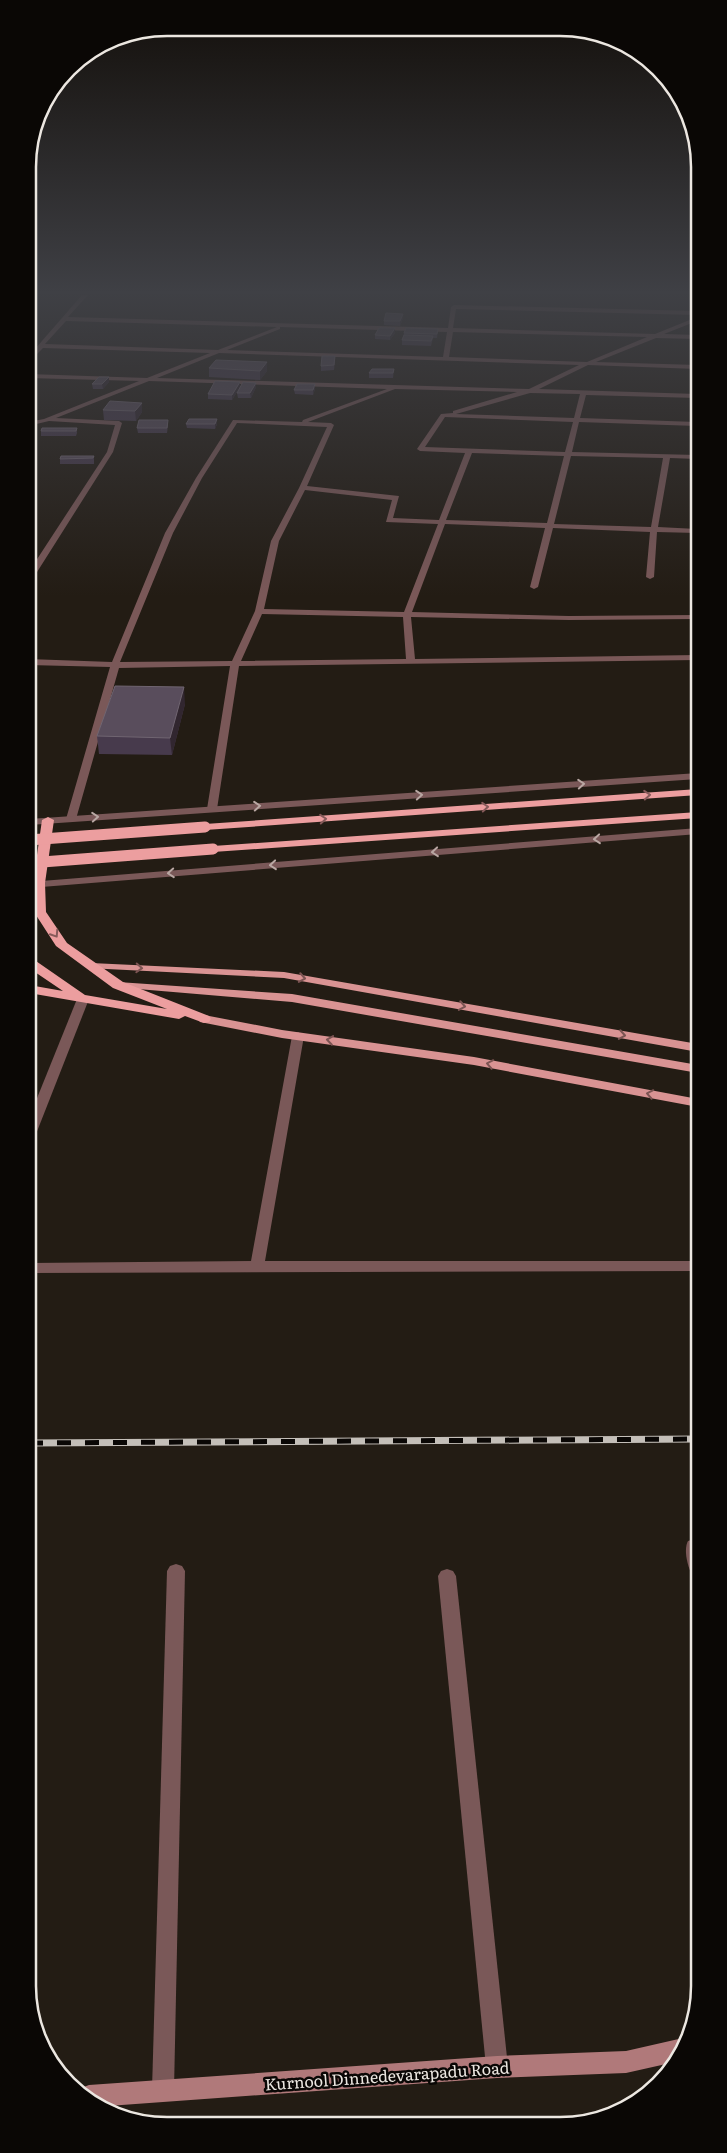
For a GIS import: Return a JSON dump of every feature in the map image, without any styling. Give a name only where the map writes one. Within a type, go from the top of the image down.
[{"type":"highway","points":[[37,839],[691,793]]},
{"type":"highway","points":[[37,862],[691,816]]},
{"type":"highway","points":[[37,872],[48,820]]},
{"type":"highway","points":[[37,896],[40,912],[62,946],[118,984],[204,1019]]},
{"type":"highway","points":[[37,967],[83,999]]},
{"type":"highway","points":[[37,990],[204,1019]]},
{"type":"main road","points":[[91,966],[284,975],[691,1047]]},
{"type":"main road","points":[[118,984],[292,998],[691,1067]]},
{"type":"main road","points":[[204,1019],[298,1036],[474,1061],[690,1102]]},
{"type":"main road","name":"Kurnool Dinnedevarapadu Road","points":[[96,2095],[497,2067],[626,2062],[673,2051]]},
{"type":"street","points":[[37,422],[106,395]]},
{"type":"street","points":[[298,424],[375,395]]},
{"type":"street","points":[[513,395],[443,415],[420,450],[691,457]]},
{"type":"street","points":[[534,587],[551,526],[582,395]]},
{"type":"street","points":[[677,395],[691,396]]},
{"type":"street","points":[[443,415],[691,424]]},
{"type":"street","points":[[37,566],[110,452],[120,423],[46,420]]},
{"type":"street","points":[[71,819],[115,665],[169,533],[199,478],[235,421],[331,425],[303,488],[275,541],[259,611],[235,664],[212,809]]},
{"type":"street","points":[[411,662],[407,614],[469,451]]},
{"type":"street","points":[[650,578],[654,529],[667,456]]},
{"type":"street","points":[[303,488],[396,498],[389,520],[691,531]]},
{"type":"street","points":[[259,611],[569,618],[691,617]]},
{"type":"street","points":[[37,662],[115,665],[691,658]]},
{"type":"street","points":[[37,821],[691,776]]},
{"type":"street","points":[[37,884],[691,832]]},
{"type":"street","points":[[36,1115],[83,999]]},
{"type":"street","points":[[257,1266],[298,1036]]},
{"type":"street","points":[[36,1268],[690,1266]]},
{"type":"street","points":[[163,2090],[176,1571]]},
{"type":"street","points":[[447,1576],[497,2067]]},
{"type":"building","points":[[110,401],[142,403],[135,411],[103,410]]},
{"type":"building","points":[[189,419],[217,419],[215,424],[186,424]]},
{"type":"building","points":[[139,420],[168,420],[167,428],[137,428]]},
{"type":"building","points":[[42,428],[77,428],[76,431],[41,431]]},
{"type":"building","points":[[61,456],[94,456],[93,458],[60,459]]},
{"type":"building","points":[[115,686],[184,687],[170,738],[97,736]]},
{"type":"railway","points":[[36,1443],[690,1439]]}]
